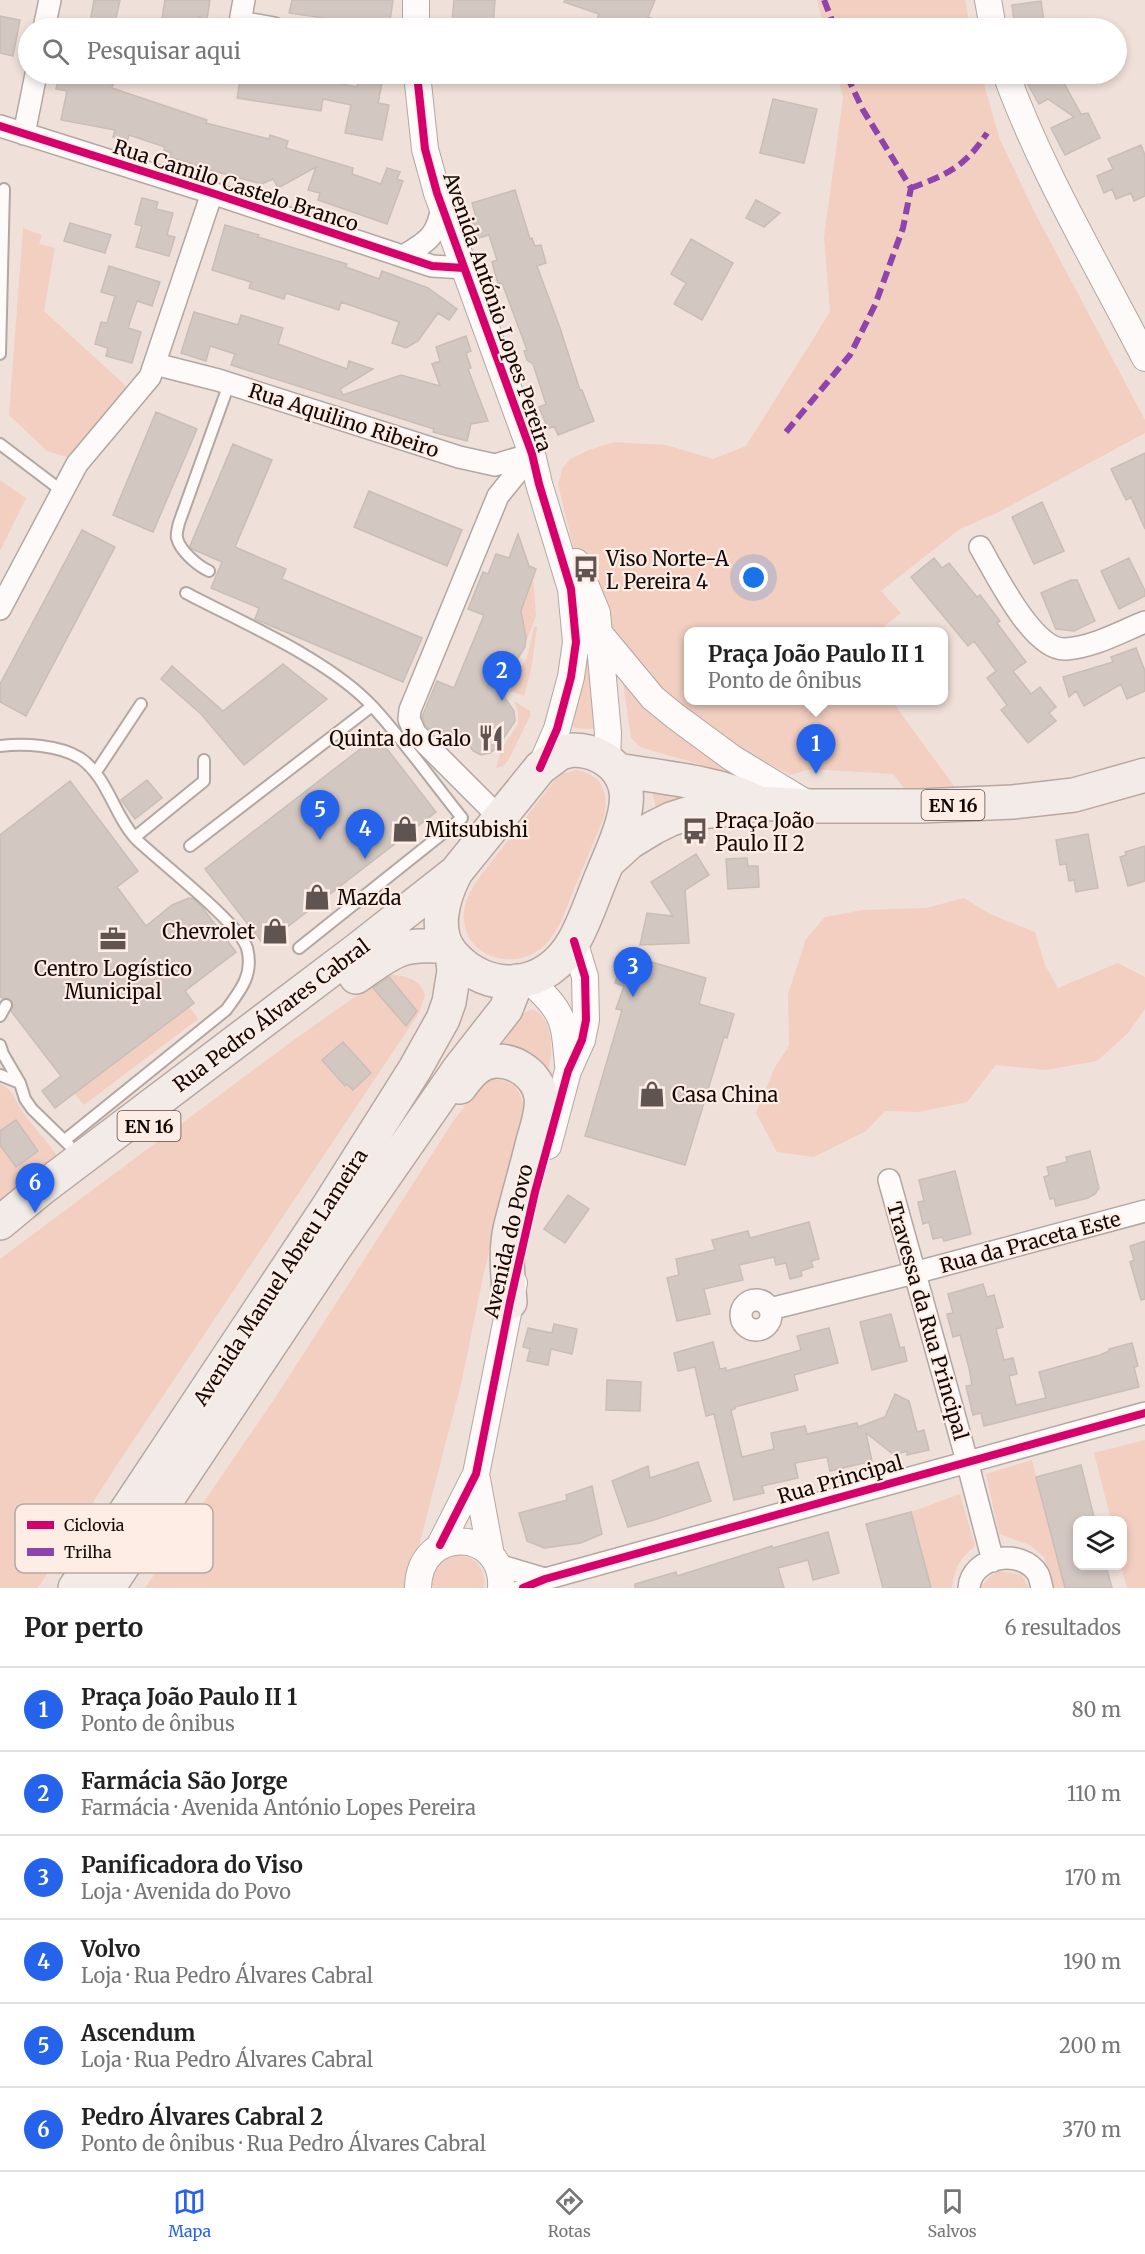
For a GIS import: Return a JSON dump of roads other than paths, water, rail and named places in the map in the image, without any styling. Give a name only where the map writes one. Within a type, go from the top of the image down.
[{"type":"main road","name":"EN 16","points":[[450,950],[443,929],[442,908],[447,889],[478,826],[540,768],[560,753],[573,750],[591,752],[612,765],[741,795],[758,803]]},
{"type":"main road","name":"EN 16","points":[[523,980],[555,963],[566,953],[574,941],[607,864],[627,806],[626,787],[612,765]]},
{"type":"main road","name":"EN 16","points":[[607,864],[630,842],[671,819],[690,813],[740,808],[758,803],[811,806],[920,806],[1042,800],[1074,795],[1145,774]]},
{"type":"main road","name":"Rua Pedro Álvares Cabral","points":[[0,1223],[73,1149],[357,950],[456,872]]},
{"type":"main road","name":"Rua Pedro Álvares Cabral","points":[[0,1229],[49,1197],[394,951],[420,944],[450,950]]},
{"type":"main road","points":[[450,950],[466,968],[481,977],[498,981],[523,980]]},
{"type":"main road","name":"Avenida Manuel Abreu Lameira","points":[[131,1504],[326,1210],[415,1069],[443,1019],[449,1002],[454,971],[450,950]]},
{"type":"main road","name":"Avenida Manuel Abreu Lameira","points":[[164,1504],[358,1215],[459,1069],[506,1009],[523,980]]},
{"type":"main road","points":[[358,1215],[406,1163],[466,1079],[478,1066],[493,1061],[513,1063],[537,1083],[541,1098],[539,1120],[510,1232],[507,1270],[510,1302]]},
{"type":"main road","name":"Avenida Manuel Abreu Lameira","points":[[75,1588],[85,1573]]},
{"type":"main road","name":"Avenida Manuel Abreu Lameira","points":[[108,1588],[118,1573]]},
{"type":"street","points":[[46,18],[50,0]]},
{"type":"street","points":[[241,18],[244,0]]},
{"type":"street","points":[[416,0],[416,18]]},
{"type":"street","points":[[988,0],[991,18]]},
{"type":"street","points":[[24,134],[34,84]]},
{"type":"street","name":"Avenida António Lopes Pereira","points":[[418,84],[425,149],[442,207],[532,454],[571,590],[576,642],[571,676],[557,729],[540,768]]},
{"type":"street","points":[[1010,84],[1020,112],[1061,198],[1145,358]]},
{"type":"street","name":"Rua Camilo Castelo Branco","points":[[0,126],[379,249],[405,255],[432,266],[464,268]]},
{"type":"street","points":[[0,609],[77,464],[150,377],[212,193]]},
{"type":"street","points":[[405,255],[430,238],[438,225],[442,207]]},
{"type":"street","name":"Rua Aquilino Ribeiro","points":[[155,364],[229,384],[459,457],[495,465],[532,454]]},
{"type":"street","points":[[478,826],[415,733],[409,719],[410,710],[498,496],[532,454]]},
{"type":"street","name":"Avenida António Lopes Pereira","points":[[539,484],[570,548],[597,613],[612,765]]},
{"type":"street","points":[[980,547],[1027,623],[1049,645],[1065,650],[1097,642],[1145,622]]},
{"type":"street","points":[[599,633],[660,704],[732,758],[811,806]]},
{"type":"street","name":"Avenida do Povo","points":[[418,1588],[418,1576],[422,1563],[440,1545],[476,1474],[510,1302],[535,1192],[568,1071],[582,1041],[586,1020],[585,977],[574,941]]},
{"type":"street","name":"Avenida do Povo","points":[[523,980],[550,1000],[561,1014],[568,1071]]},
{"type":"street","name":"Travessa da Rua Principal","points":[[889,1180],[993,1561]]},
{"type":"street","name":"Rua da Praceta Este","points":[[770,1310],[1145,1211]]},
{"type":"street","name":"Rua Principal","points":[[524,1588],[545,1579],[1145,1413]]},
{"type":"street","name":"Avenida do Povo","points":[[476,1474],[497,1569]]},
{"type":"street","points":[[440,1545],[462,1541],[473,1543],[497,1569],[545,1579]]},
{"type":"street","points":[[969,1588],[969,1579],[982,1565],[1006,1557],[1025,1561],[1038,1574],[1042,1588]]},
{"type":"lane","points":[[0,354],[4,189]]},
{"type":"lane","points":[[209,571],[199,567],[186,554],[177,538],[179,523],[229,384]]},
{"type":"lane","points":[[0,444],[63,491]]},
{"type":"lane","points":[[186,593],[303,655],[338,678],[372,706],[478,826],[299,948]]},
{"type":"lane","points":[[96,772],[141,704]]},
{"type":"lane","points":[[190,846],[372,706]]},
{"type":"lane","points":[[0,746],[44,747],[65,751],[96,772],[111,801],[135,837],[231,927],[246,945],[250,965],[245,984],[226,1010],[73,1149],[32,1109],[0,1045]]},
{"type":"lane","points":[[135,837],[204,781],[204,760]]},
{"type":"lane","points":[[0,1016],[6,1005]]},
{"type":"lane","points":[[0,1075],[20,1083]]},
{"type":"place","name":"Viso Norte-A L Pereira 4","points":[[586,569]]},
{"type":"place","name":"Farmácia São Jorge","points":[[502,701]]},
{"type":"place","name":"Quinta do Galo","points":[[491,738]]},
{"type":"place","name":"Praça João Paulo II 1","points":[[816,774]]},
{"type":"place","name":"Mitsubishi","points":[[405,829]]},
{"type":"place","name":"Praça João Paulo II 2","points":[[695,831]]},
{"type":"place","name":"Ascendum","points":[[320,840]]},
{"type":"place","name":"Volvo","points":[[365,859]]},
{"type":"place","name":"Mazda","points":[[317,897]]},
{"type":"place","name":"Chevrolet","points":[[275,931]]},
{"type":"place","name":"Centro Logístico Municipal","points":[[113,939]]},
{"type":"place","name":"Panificadora do Viso","points":[[633,997]]},
{"type":"place","name":"Casa China","points":[[652,1094]]},
{"type":"place","name":"Pedro Álvares Cabral 2","points":[[35,1213]]}]
